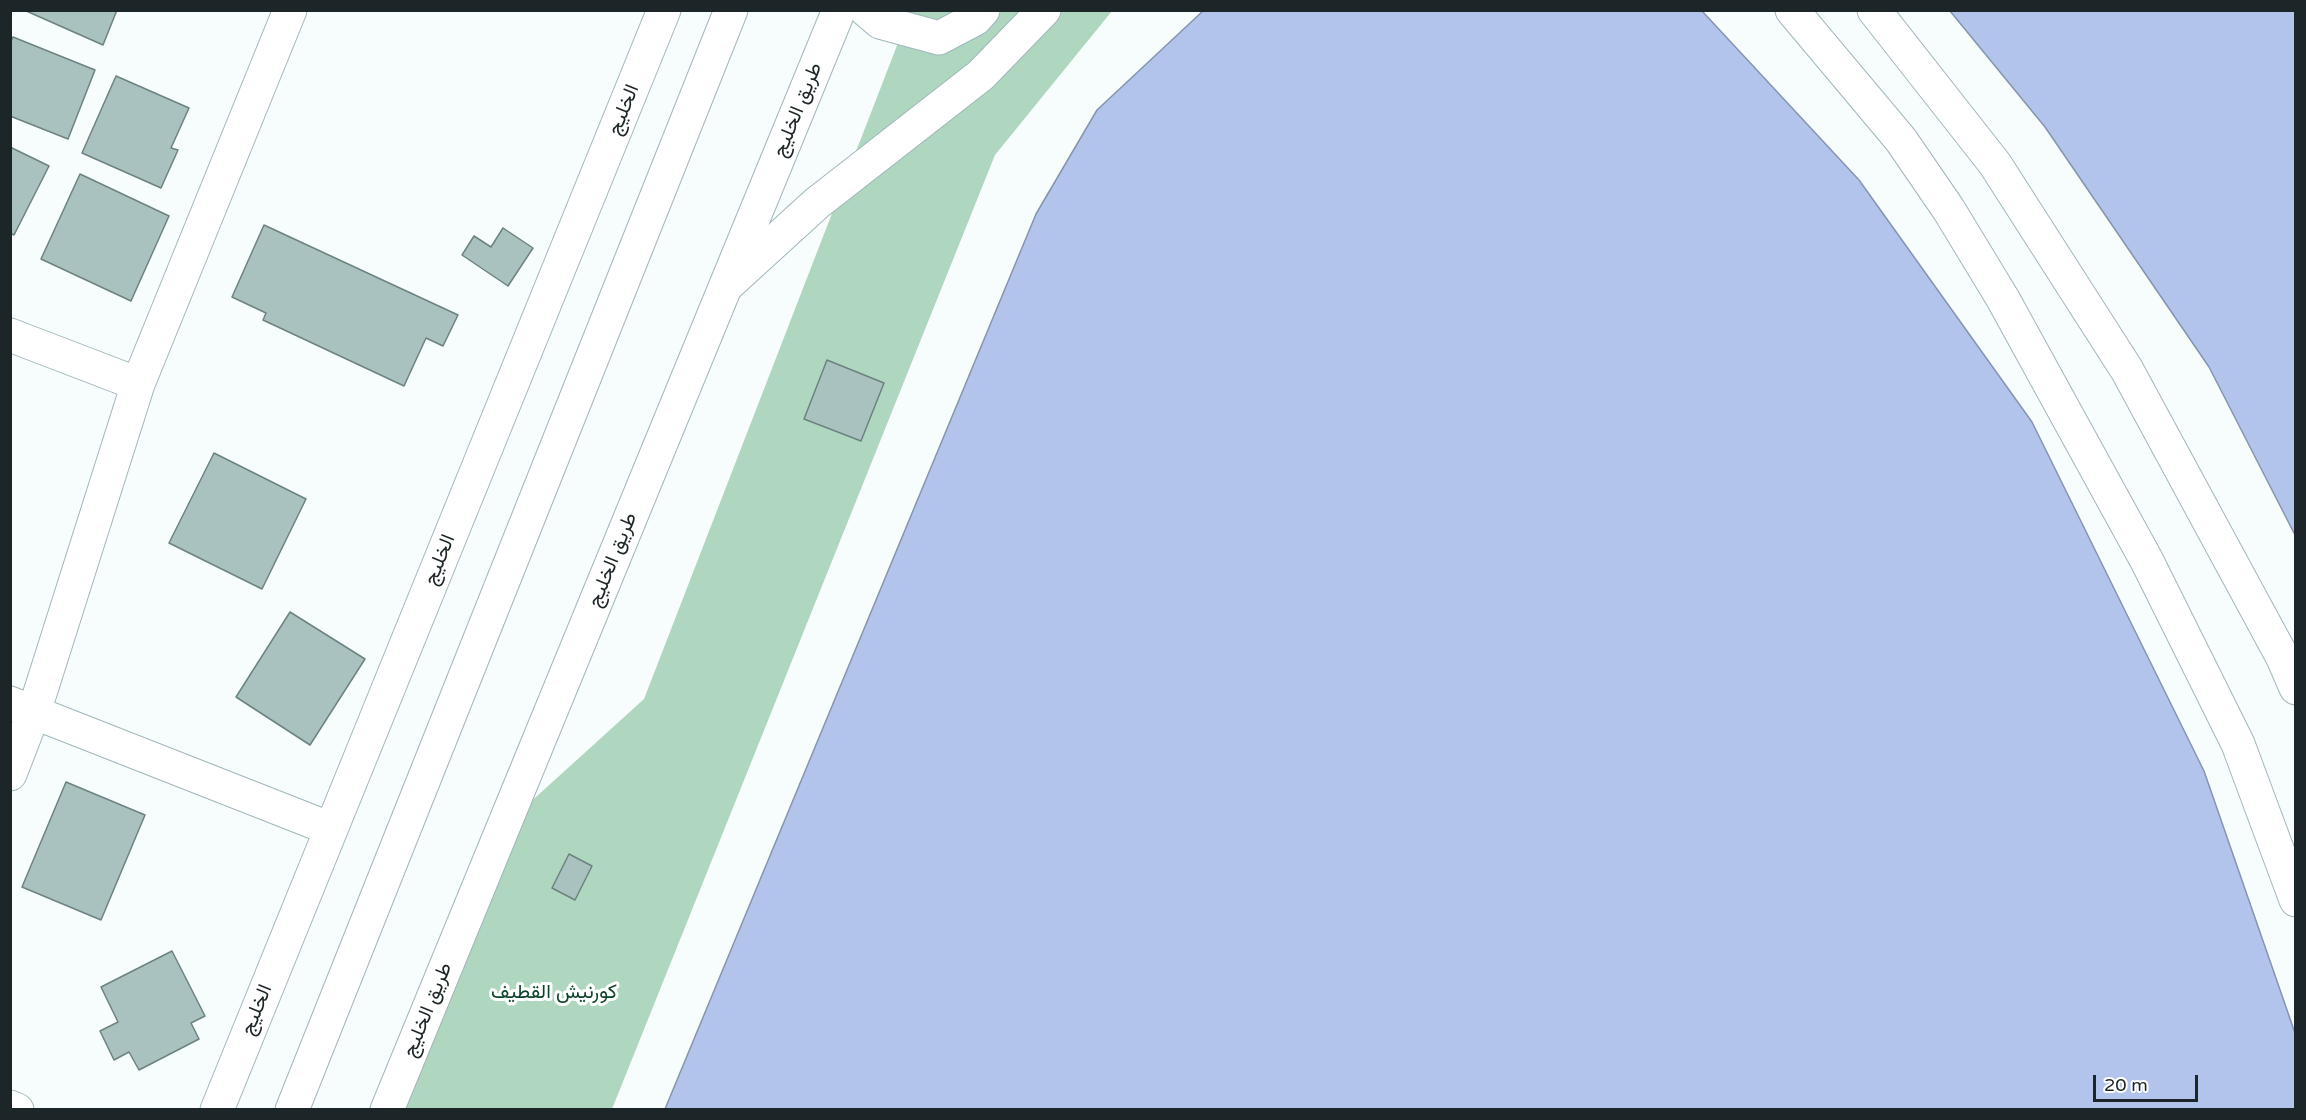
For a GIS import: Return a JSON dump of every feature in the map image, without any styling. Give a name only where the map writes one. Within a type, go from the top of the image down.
[{"type":"street","points":[[10,774],[22,708],[138,384],[290,10]]},
{"type":"street","name":"الخليج","points":[[217,1110],[664,10]]},
{"type":"street","points":[[292,1110],[731,10]]},
{"type":"street","name":"طريق الخليج","points":[[387,1110],[838,10]]},
{"type":"street","points":[[866,10],[880,22],[939,38],[975,19],[983,10]]},
{"type":"street","points":[[726,286],[817,203],[981,75],[1044,10]]},
{"type":"street","points":[[1792,10],[1901,140],[1949,210],[2004,299],[2147,561],[2238,744],[2295,900]]},
{"type":"street","points":[[1874,10],[1995,164],[2127,370],[2283,658],[2295,688]]},
{"type":"street","points":[[10,335],[138,384]]},
{"type":"street","points":[[22,708],[331,829]]},
{"type":"street","points":[[10,1107],[17,1110]]},
{"type":"green space","name":"كورنيش القطيف","points":[[901,11],[1112,11],[995,155],[612,1109],[402,1110],[526,806],[644,699],[903,30]]},
{"type":"water","points":[[1204,10],[1702,11],[1859,180],[2032,422],[2204,771],[2295,1033],[2295,1109],[665,1109],[1036,214],[1097,110]]},
{"type":"water","points":[[1950,11],[2295,11],[2295,535],[2209,367],[2045,127]]},
{"type":"building","points":[[24,10],[117,10],[103,45]]},
{"type":"building","points":[[13,37],[95,70],[68,139],[10,116],[10,43]]},
{"type":"building","points":[[116,76],[189,108],[171,148],[178,150],[161,188],[82,153]]},
{"type":"building","points":[[10,147],[49,166],[14,235],[10,233]]},
{"type":"building","points":[[80,174],[169,216],[131,301],[41,259]]},
{"type":"building","points":[[264,225],[458,315],[443,346],[426,338],[404,386],[263,320],[266,313],[232,297]]},
{"type":"building","points":[[503,228],[533,248],[508,286],[462,255],[474,236],[491,247]]},
{"type":"building","points":[[827,360],[884,383],[861,441],[804,419]]},
{"type":"building","points":[[214,453],[306,499],[262,589],[169,543]]},
{"type":"building","points":[[290,612],[365,659],[310,745],[236,697]]},
{"type":"building","points":[[66,782],[145,815],[101,920],[22,887]]},
{"type":"building","points":[[569,854],[592,866],[575,900],[552,888]]},
{"type":"building","points":[[172,951],[205,1016],[191,1023],[199,1039],[139,1070],[129,1052],[114,1060],[100,1031],[118,1022],[101,987]]}]
